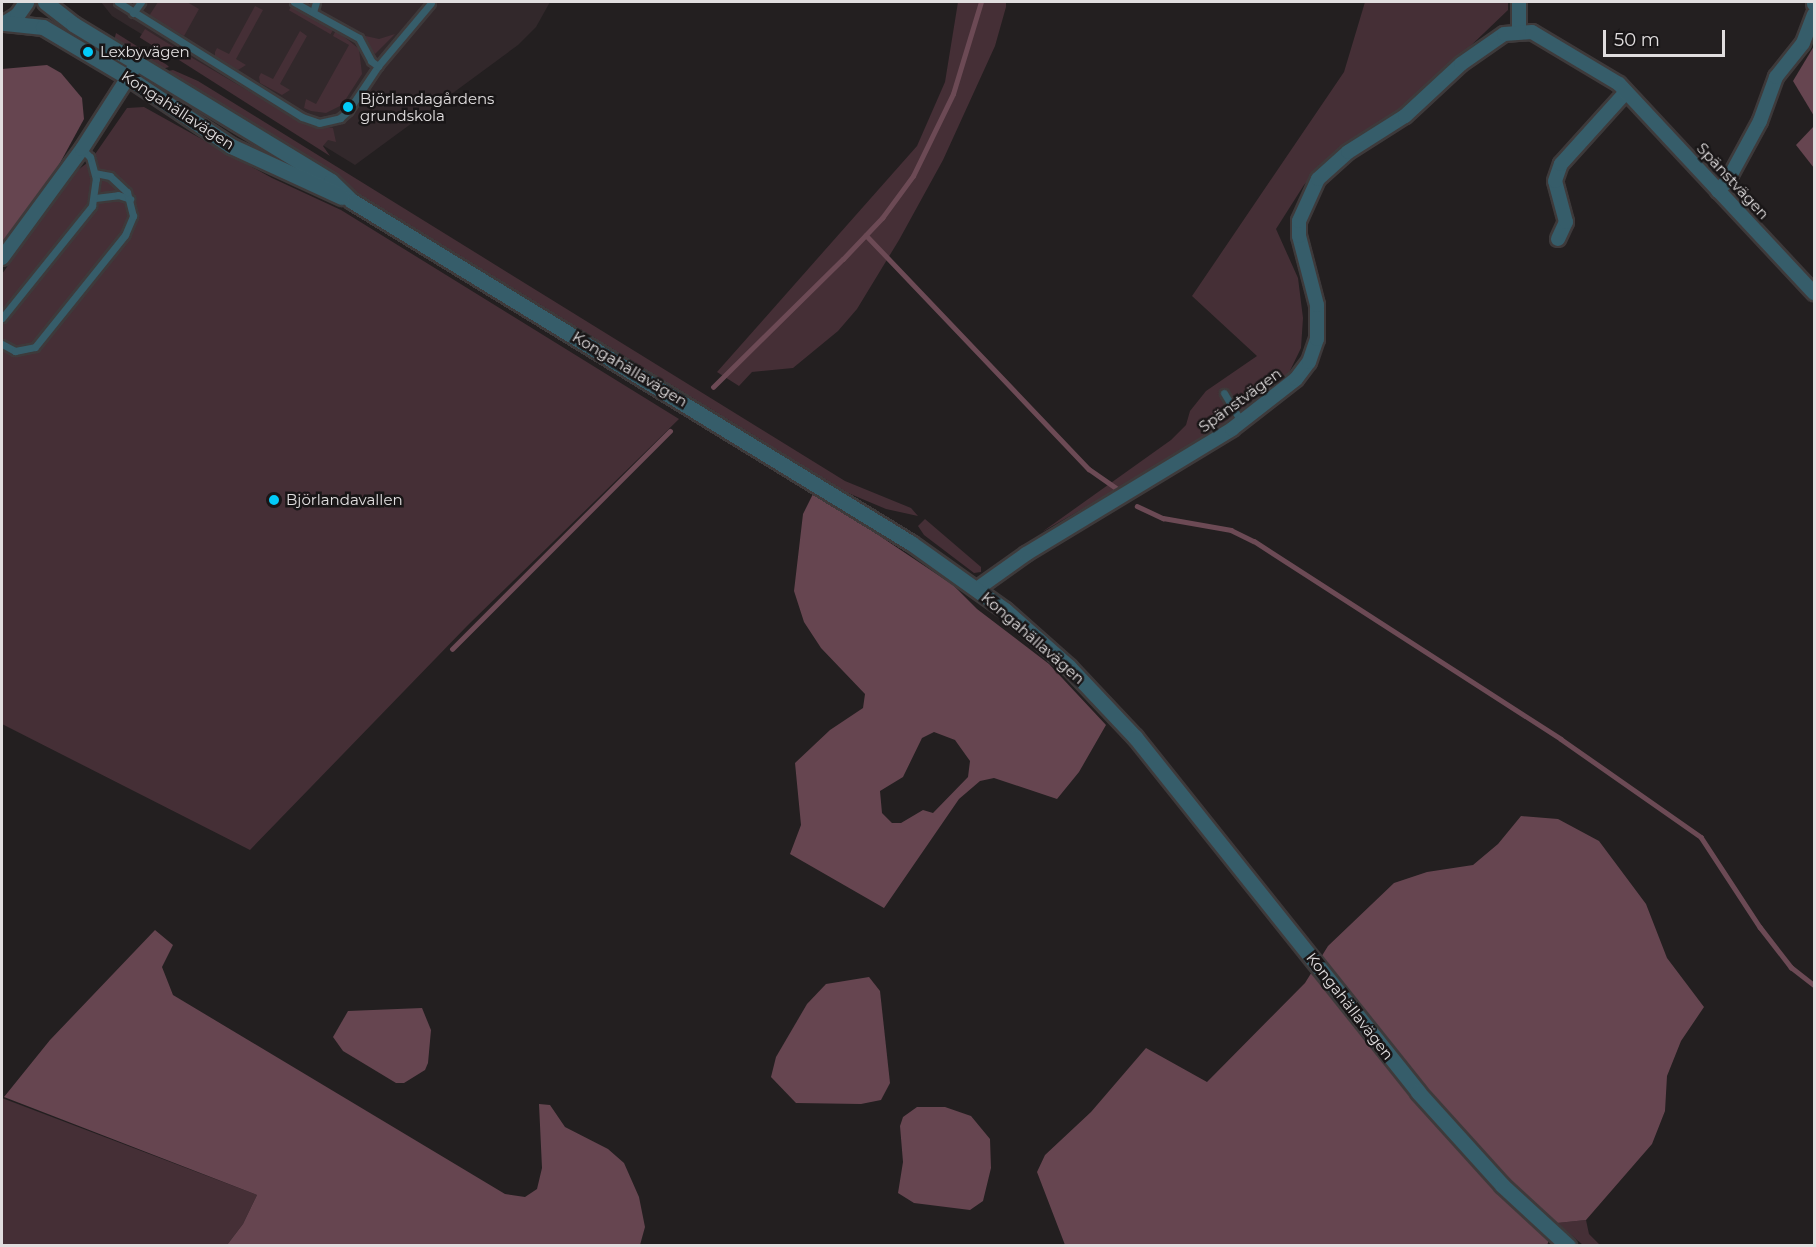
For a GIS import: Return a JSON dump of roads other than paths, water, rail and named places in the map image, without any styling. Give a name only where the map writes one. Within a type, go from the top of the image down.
[{"type":"street","name":"Kongahällavägen","points":[[3,24],[17,15],[26,2]]},
{"type":"street","name":"Kongahällavägen","points":[[45,2],[331,182],[352,201]]},
{"type":"street","points":[[1519,2],[1519,31]]},
{"type":"street","points":[[1718,191],[1728,180],[1760,121],[1776,77],[1803,43],[1815,15]]},
{"type":"street","name":"Kongahällavägen","points":[[3,24],[43,27],[129,78],[231,146],[352,201],[824,487],[977,589],[1052,651],[1120,720],[1425,1101],[1502,1185],[1568,1245]]},
{"type":"street","name":"Spänstvägen","points":[[977,589],[1026,554],[1242,422],[1290,385],[1314,351],[1317,305],[1299,236],[1299,221],[1318,179],[1348,152],[1405,116],[1492,40],[1519,31],[1532,32],[1612,79],[1815,293]]},
{"type":"street","points":[[2,258],[82,149],[138,62]]},
{"type":"street","points":[[1558,239],[1566,222],[1555,181],[1561,164],[1626,92]]},
{"type":"lane","points":[[118,2],[302,117],[319,123],[340,118],[348,111],[378,66],[431,3]]},
{"type":"lane","points":[[133,13],[141,2]]},
{"type":"lane","points":[[294,2],[359,38],[371,61],[378,66]]},
{"type":"lane","points":[[313,12],[316,2]]},
{"type":"lane","points":[[2,318],[95,198],[95,173],[90,157],[82,149]]},
{"type":"lane","points":[[2,344],[23,351],[41,342],[125,235],[133,216],[130,199],[117,180],[95,173]]},
{"type":"lane","points":[[95,198],[118,195],[130,199]]},
{"type":"lane","points":[[1224,393],[1242,422]]},
{"type":"waterway","points":[[713,387],[882,218],[913,176],[953,94],[981,2]]},
{"type":"waterway","points":[[866,235],[1089,469],[1116,488]]},
{"type":"waterway","points":[[452,649],[670,431]]},
{"type":"waterway","points":[[1137,506],[1163,518],[1231,530],[1254,541],[1561,739],[1701,837],[1760,927],[1791,967],[1814,985]]},
{"type":"place","name":"Lexbyvägen","points":[[88,52]]},
{"type":"place","name":"Björlandagårdens grundskola","points":[[348,107]]},
{"type":"place","name":"Björlandavallen","points":[[274,500]]}]
